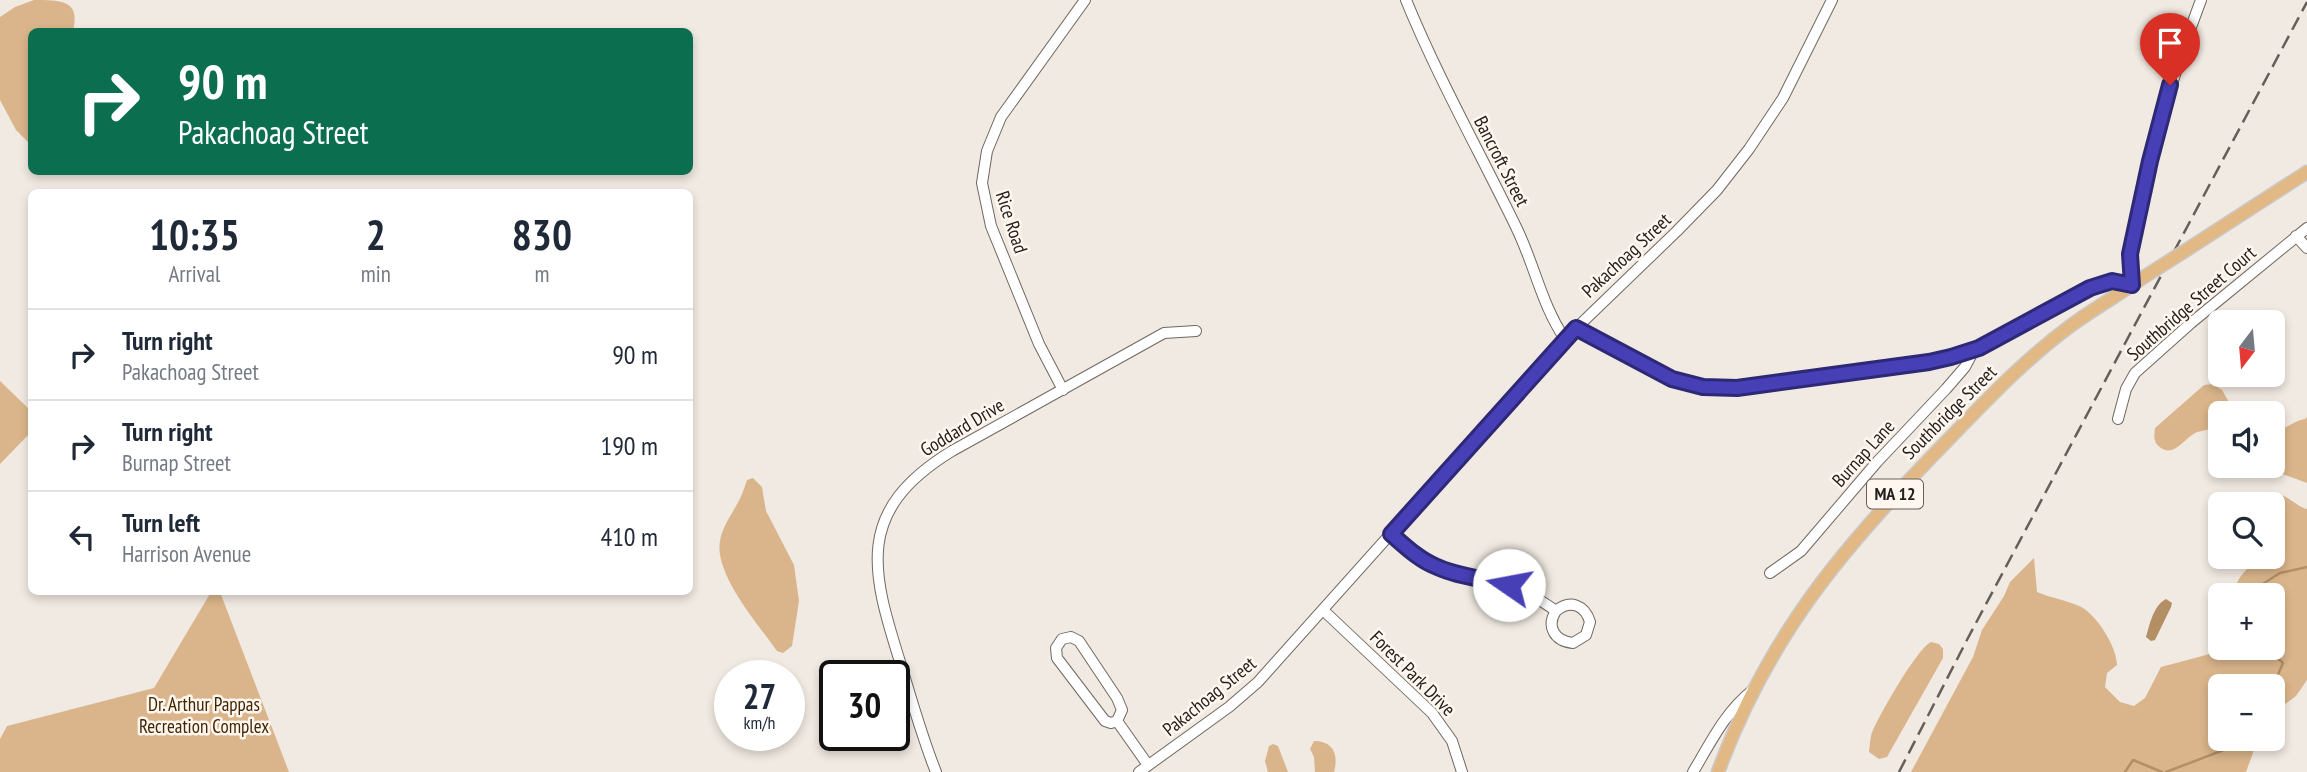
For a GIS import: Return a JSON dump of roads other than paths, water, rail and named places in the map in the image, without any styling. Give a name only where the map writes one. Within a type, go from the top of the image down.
[{"type":"main road","name":"Southbridge Street","points":[[1718,772],[1753,689],[1791,624],[1821,582],[1892,497],[1995,391],[2071,325],[2307,172]]},
{"type":"street","name":"Rice Road","points":[[1063,390],[1039,344],[991,226],[982,183],[987,151],[1001,117],[1085,0]]},
{"type":"street","name":"Bancroft Street","points":[[1406,0],[1466,130],[1515,225],[1552,317],[1565,340]]},
{"type":"street","name":"Pakachoag Street","points":[[1139,772],[1241,697],[1266,673],[1576,328],[1691,218],[1740,161],[1791,85],[1832,0]]},
{"type":"street","points":[[1576,328],[1672,379],[1712,388],[1754,386],[1929,362],[1974,350],[2090,288],[2112,281],[2132,285],[2130,254],[2150,161],[2170,85],[2201,0]]},
{"type":"street","name":"Southbridge Street Court","points":[[2118,419],[2126,389],[2135,373],[2191,323],[2307,228]]},
{"type":"street","points":[[2296,236],[2307,248]]},
{"type":"street","name":"Goddard Drive","points":[[936,772],[883,602],[877,568],[881,534],[889,513],[900,495],[924,470],[952,451],[1164,333],[1196,331]]},
{"type":"street","name":"Burnap Lane","points":[[1770,573],[1801,551],[1877,462],[1946,390],[1965,367],[1974,350]]},
{"type":"street","points":[[1391,534],[1435,567],[1520,589],[1556,611]]},
{"type":"street","points":[[1568,604],[1582,608],[1590,622],[1586,635],[1573,643],[1558,638],[1551,625],[1556,611],[1568,604]]},
{"type":"street","name":"Forest Park Drive","points":[[1323,610],[1441,723],[1452,741],[1462,772]]},
{"type":"street","points":[[1071,637],[1079,641],[1117,698],[1122,710],[1117,721],[1105,722],[1057,659],[1056,648],[1062,639],[1071,637]]},
{"type":"street","points":[[1693,772],[1723,720],[1737,702],[1753,689]]},
{"type":"street","points":[[1117,721],[1148,765]]},
{"type":"waterway","points":[[2264,583],[2280,573],[2307,567]]},
{"type":"waterway","points":[[2278,674],[2283,663],[2280,660]]},
{"type":"waterway","points":[[2166,772],[2221,751]]},
{"type":"waterway","points":[[2125,772],[2133,760],[2162,772]]},
{"type":"railway","points":[[1899,772],[2307,2]]},
{"type":"park label","name":"Dr. Arthur Pappas Recreation Complex","points":[[204,715]]}]
